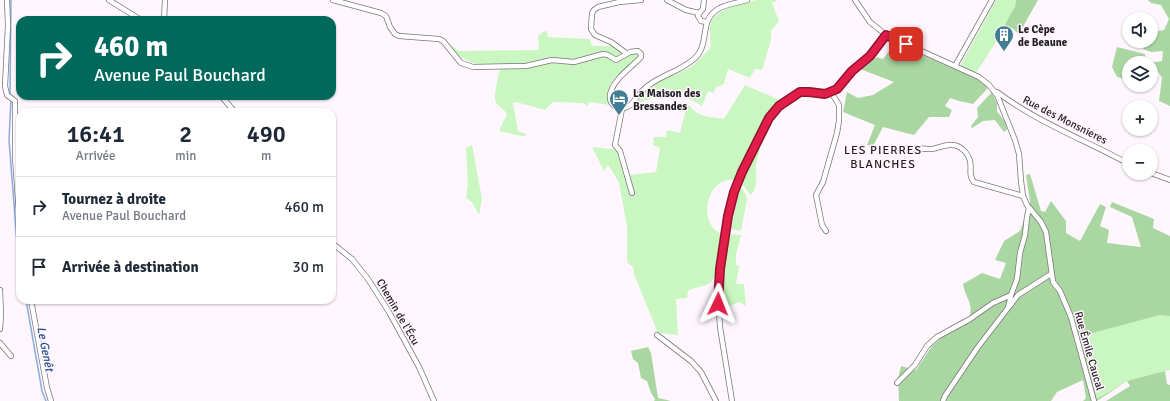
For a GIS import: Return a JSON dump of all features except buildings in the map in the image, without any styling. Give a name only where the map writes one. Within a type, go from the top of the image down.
[{"type":"street","points":[[7,0],[8,25],[5,86],[7,96],[15,101],[16,108],[14,134],[16,165]]},
{"type":"street","points":[[109,0],[135,16]]},
{"type":"street","points":[[164,16],[165,0]]},
{"type":"street","points":[[333,0],[381,13],[386,16],[392,31],[399,36],[443,40],[462,63],[473,67],[526,66],[552,60],[574,62],[603,54],[616,60],[626,53],[638,51],[641,55],[634,65],[616,81],[610,93],[610,99],[613,105],[622,109],[632,105],[642,90],[655,80],[682,68],[695,58],[703,45],[706,22],[711,14],[720,8],[747,0]]},
{"type":"street","points":[[626,53],[611,42],[595,35],[591,27],[592,13],[598,7],[613,3],[640,0]]},
{"type":"street","points":[[667,0],[686,10],[699,14]]},
{"type":"street","points":[[699,14],[703,9],[704,0]]},
{"type":"street","points":[[855,0],[874,26],[886,35],[979,77],[989,85],[999,100],[1019,154],[1023,196],[1029,208],[1026,217],[1025,235],[1020,253],[1017,279],[1010,295],[1007,310]]},
{"type":"street","points":[[955,66],[992,0]]},
{"type":"street","points":[[703,9],[708,10],[711,14]]},
{"type":"street","points":[[699,14],[700,19],[706,22]]},
{"type":"street","points":[[732,401],[720,327],[718,296],[719,277],[728,216],[734,192],[742,172],[762,131],[776,109],[800,92],[822,94],[831,92],[840,87],[852,71],[870,56],[886,35]]},
{"type":"street","name":"Rue des Monsnieres","points":[[993,90],[1046,122],[1122,160]]},
{"type":"street","points":[[826,231],[821,219],[816,196],[824,182],[838,127],[840,111],[839,105],[831,92]]},
{"type":"street","points":[[224,100],[232,108]]},
{"type":"street","points":[[622,109],[615,145],[620,151],[632,193]]},
{"type":"street","points":[[910,149],[932,149],[952,144],[963,150],[968,155],[971,165],[970,176],[974,182],[1023,196]]},
{"type":"street","points":[[1158,176],[1170,180]]},
{"type":"street","name":"Rue Émile Caucal","points":[[1029,208],[1043,225],[1048,238],[1053,282],[1060,291],[1072,320],[1094,401]]},
{"type":"street","name":"Chemin de l'Écu","points":[[336,246],[352,259],[368,279],[389,312],[419,367],[434,401]]},
{"type":"street","points":[[943,401],[978,347],[1018,295],[1051,274]]},
{"type":"street","points":[[0,290],[0,328]]},
{"type":"street","points":[[897,383],[915,365],[927,346],[937,337],[970,319],[993,303],[1010,295]]},
{"type":"street","points":[[32,304],[47,388],[51,401]]},
{"type":"street","points":[[657,334],[666,343],[676,348],[681,355],[691,361],[701,372],[716,401]]},
{"type":"street","points":[[0,343],[11,356]]},
{"type":"green space","points":[[756,0],[778,0],[772,3],[779,21],[771,31],[771,40],[762,70],[755,69],[750,78],[728,69],[724,84],[716,87],[714,93],[708,91],[702,106],[671,89],[660,90],[655,97],[636,104],[641,96],[653,85],[689,68],[710,49],[710,27],[716,15],[728,8]]},
{"type":"green space","points":[[996,0],[1016,0],[1005,27],[976,73],[960,66]]},
{"type":"green space","points":[[1016,0],[1038,0],[1019,34],[1012,28],[1002,39],[999,36],[1015,6]]},
{"type":"green space","points":[[1148,0],[1170,0],[1170,106],[1159,101],[1162,78],[1158,72],[1158,62],[1162,61],[1163,51],[1151,52],[1143,49],[1158,48],[1158,31],[1164,30],[1169,19],[1161,5],[1151,3]]},
{"type":"green space","points":[[547,31],[548,37],[590,39],[592,46],[609,46],[609,39],[618,43],[625,50],[643,50],[644,55],[636,67],[624,76],[617,75],[614,79],[608,92],[610,105],[589,102],[588,106],[583,103],[553,102],[545,110],[516,102],[513,103],[518,131],[527,135],[522,136],[499,131],[507,114],[495,100],[501,65],[473,63],[461,57],[450,47],[451,45],[459,51],[539,50],[538,36]]},
{"type":"green space","points":[[895,43],[978,79],[988,88],[973,104],[950,98],[945,106],[952,110],[949,117],[929,117],[914,135],[883,127],[873,146],[867,145],[875,125],[843,112],[847,92],[858,98],[873,95],[894,82],[860,69],[877,57],[883,59]]},
{"type":"green space","points":[[1117,47],[1145,54],[1145,56],[1122,56],[1122,78],[1117,77],[1112,67]]},
{"type":"green space","points":[[745,85],[780,100],[762,122],[734,180],[724,181],[711,193],[707,212],[709,221],[714,229],[722,234],[720,262],[716,275],[708,284],[688,291],[687,298],[676,299],[678,335],[658,333],[634,274],[633,267],[628,263],[627,227],[619,182],[608,165],[604,171],[592,147],[620,150],[630,175],[656,172],[660,148],[653,145],[654,137],[666,137],[667,130],[680,133],[687,105],[701,114],[724,119]]},
{"type":"green space","points":[[992,92],[997,104],[997,111],[1005,122],[1007,130],[1004,132],[995,120],[983,121],[972,128],[971,126],[978,117],[977,108]]},
{"type":"green space","points":[[472,145],[482,199],[479,215],[472,202],[466,198],[468,184],[466,148]]},
{"type":"green space","points":[[758,149],[760,149],[756,166],[756,186],[751,195],[741,183]]},
{"type":"green space","points":[[1030,174],[1041,211],[1045,212],[1051,201],[1066,221],[1066,233],[1080,241],[1100,204],[1106,207],[1100,226],[1109,230],[1107,243],[1141,247],[1132,217],[1110,207],[1112,202],[1154,219],[1153,228],[1170,236],[1170,316],[1160,315],[1081,336],[1097,399],[1127,381],[1097,401],[1083,401],[1086,398],[1083,380],[1057,392],[1051,401],[899,401],[898,378],[901,366],[916,370],[932,346],[941,338],[968,322],[971,310],[963,284],[982,273],[1000,279],[1006,263],[995,260],[1004,241],[1020,231],[1030,202],[1026,175]]},
{"type":"green space","points":[[740,186],[747,199],[741,231],[731,229]]},
{"type":"green space","points":[[729,234],[741,235],[736,255],[736,265],[739,266],[736,284],[744,284],[746,306],[739,302],[727,307],[720,290]]},
{"type":"green space","points":[[1160,315],[1170,316],[1170,370],[1127,381],[1097,399],[1081,335]]},
{"type":"green space","points":[[648,347],[651,353],[658,398],[671,401],[654,401],[655,399],[651,393],[647,381],[641,378],[638,363],[633,359],[631,351]]},
{"type":"green space","points":[[1165,371],[1167,384],[1170,385],[1170,401],[1106,401],[1130,386],[1127,381]]},
{"type":"waterway","name":"Le Genêt","points":[[10,96],[11,0]]},
{"type":"waterway","name":"Le Genêt","points":[[11,99],[9,140],[16,230]]},
{"type":"waterway","name":"Le Genêt","points":[[27,304],[42,391],[46,401]]},
{"type":"place","name":"Le Cèpe de Beaune","points":[[1004,52]]},
{"type":"place","name":"La Maison des Bressandes","points":[[619,116]]},
{"type":"district","name":"LES PIERRES BLANCHES","points":[[883,157]]},
{"type":"route","points":[[718,304],[720,269],[728,216],[734,192],[750,154],[769,118],[776,109],[800,92],[825,94],[837,89],[852,71],[870,56],[886,35],[906,44]]}]
